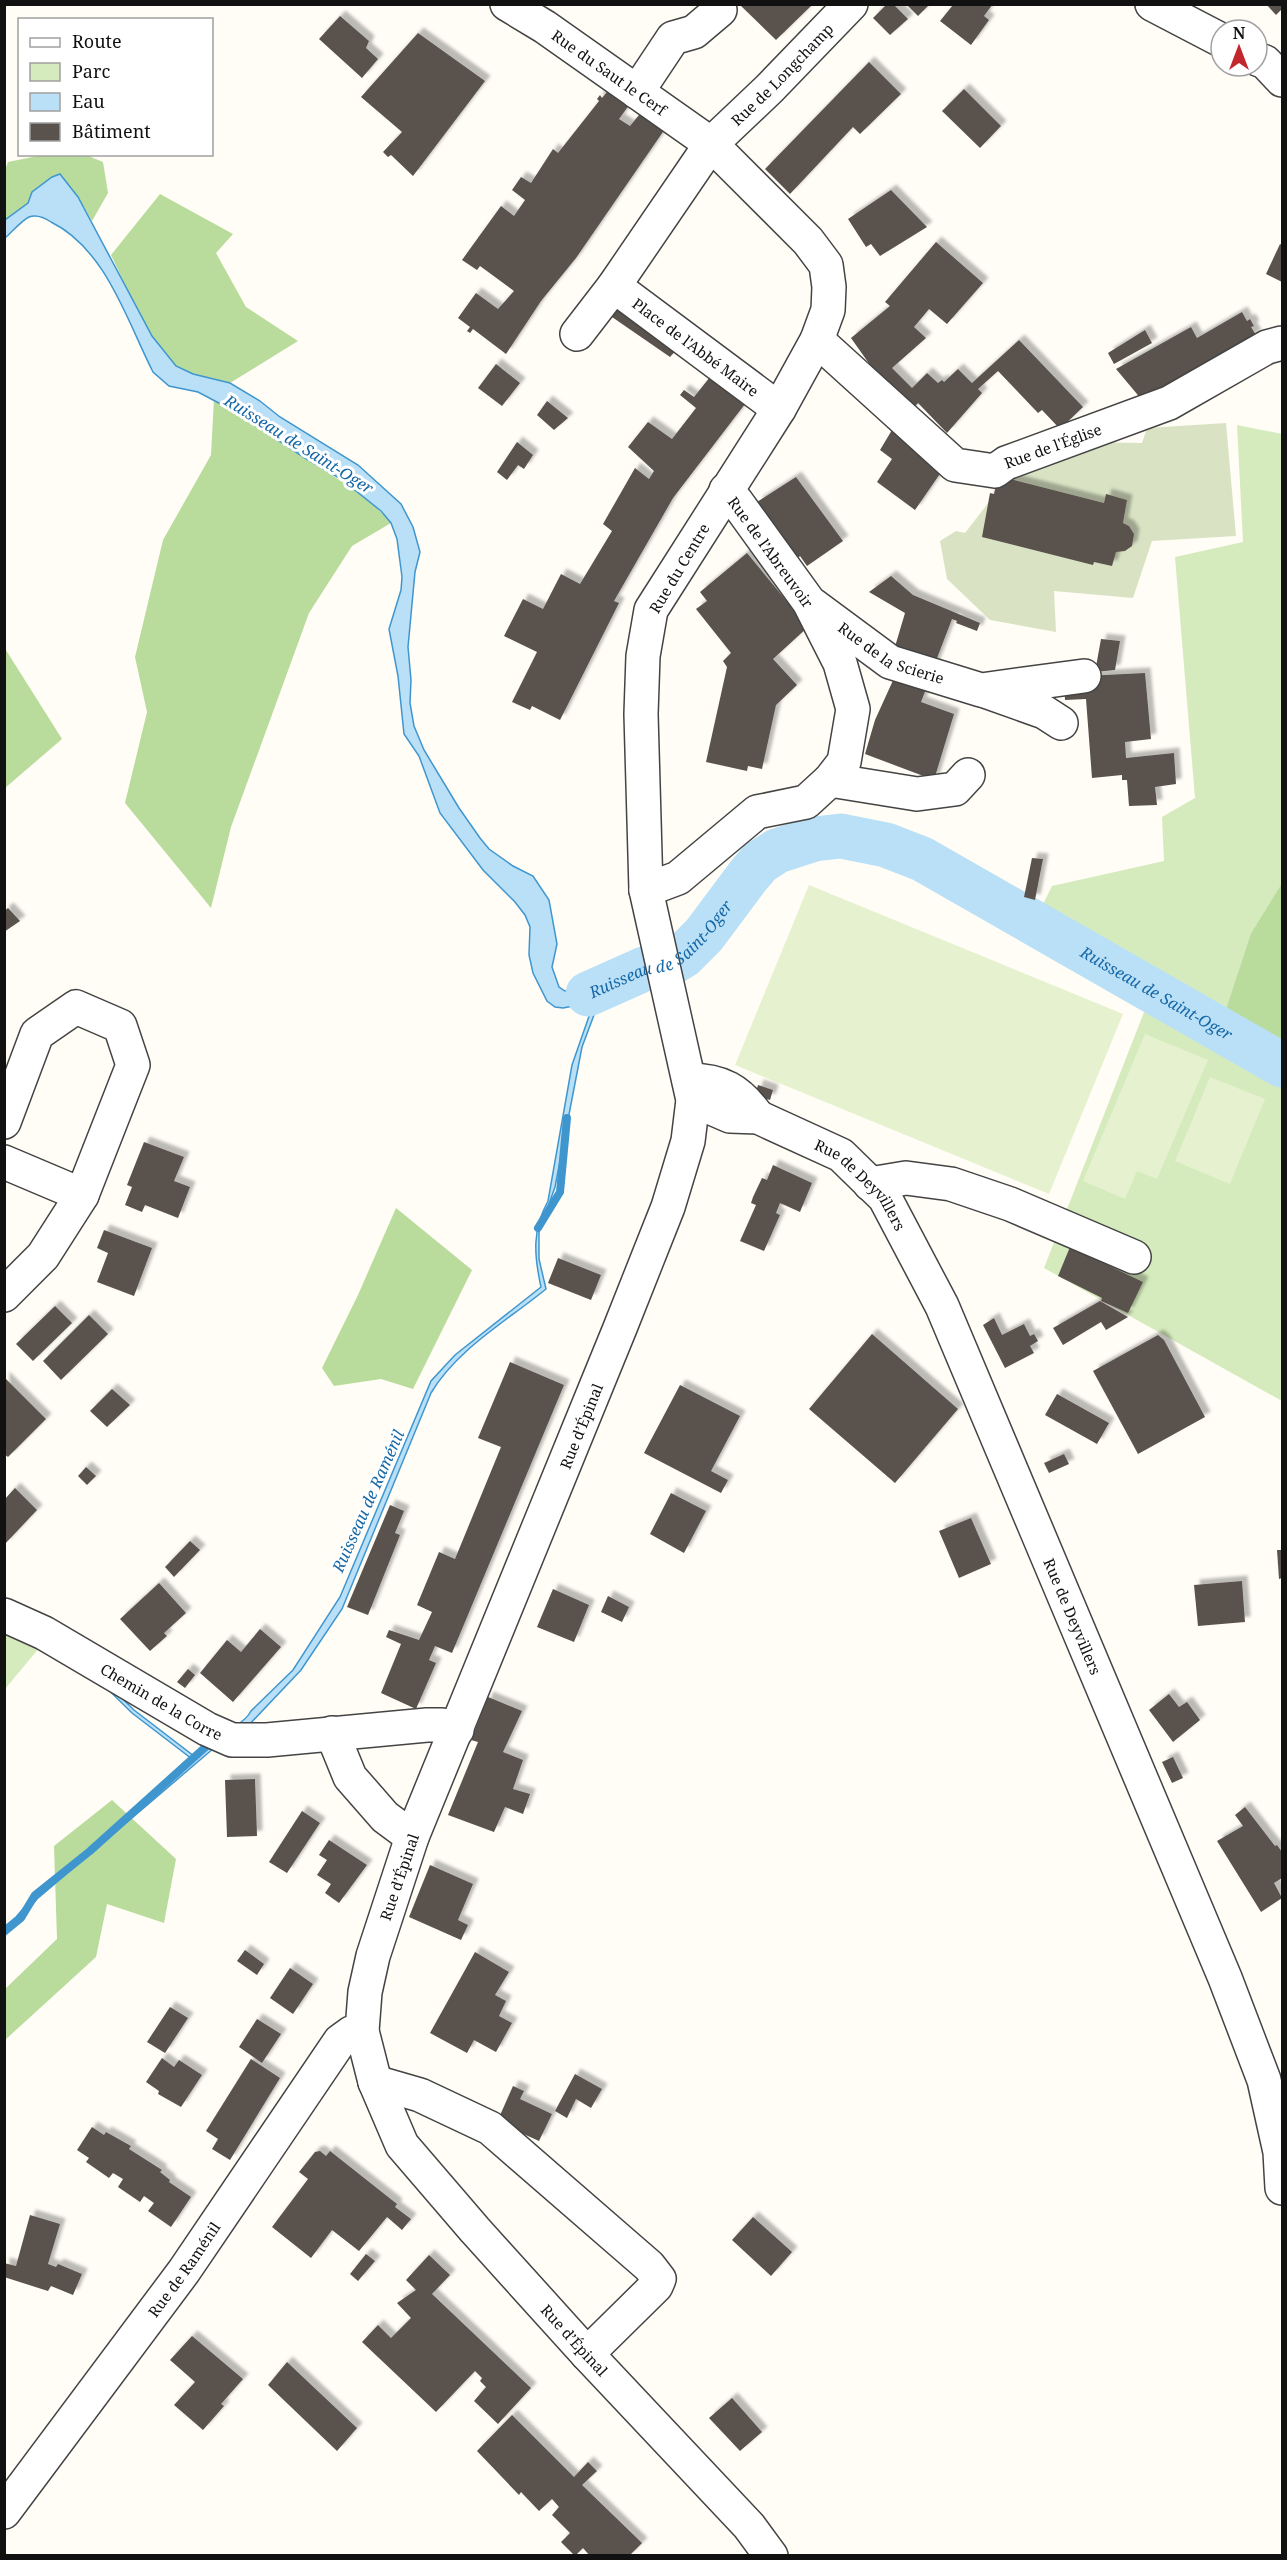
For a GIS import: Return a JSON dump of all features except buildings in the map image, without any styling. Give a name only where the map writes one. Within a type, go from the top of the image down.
[{"type":"street","name":"Rue du Saut le Cerf","points":[[507,4],[545,27],[711,144]]},
{"type":"street","name":"Rue de Longchamp","points":[[711,144],[769,89],[851,4]]},
{"type":"street","points":[[1152,4],[1209,34]]},
{"type":"street","points":[[637,92],[673,38],[694,32],[720,10]]},
{"type":"street","points":[[577,334],[614,285],[711,144]]},
{"type":"street","name":"Rue du Centre","points":[[691,1090],[646,890],[641,714],[643,656],[651,610],[779,409],[817,340],[828,310],[829,287],[826,265],[808,241],[711,144]]},
{"type":"street","name":"Place de l'Abbé Maire","points":[[614,285],[779,409]]},
{"type":"street","name":"Rue de l'Église","points":[[817,340],[955,465],[995,471],[1006,463],[1169,403],[1267,347],[1282,343]]},
{"type":"street","name":"Rue de l’Abreuvoir","points":[[646,890],[678,878],[757,812],[806,802],[830,780],[844,762],[853,709],[840,663],[809,602],[726,490]]},
{"type":"street","name":"Rue de la Scierie","points":[[809,602],[890,662],[1044,712],[1061,723]]},
{"type":"street","name":"Rue de la Scierie","points":[[981,690],[1084,676]]},
{"type":"street","points":[[830,780],[917,795],[955,789],[968,776]]},
{"type":"street","points":[[4,1122],[38,1034],[76,1008],[120,1026],[133,1065],[82,1195],[43,1256],[4,1295]]},
{"type":"street","name":"Rue de Deyvillers","points":[[691,1090],[710,1080],[723,1084],[748,1103],[758,1117],[841,1155],[885,1198],[942,1306],[1225,1978],[1264,2080],[1280,2152],[1282,2188]]},
{"type":"street","name":"Rue d’Épinal","points":[[691,1090],[688,1141],[668,1206],[412,1837],[373,1956],[365,1992],[362,2031],[375,2082],[402,2145],[475,2230],[741,2518],[771,2556]]},
{"type":"street","points":[[4,1162],[82,1195]]},
{"type":"street","points":[[870,1184],[906,1178],[951,1184],[1010,1204],[1134,1257]]},
{"type":"street","name":"Chemin de la Corre","points":[[4,1615],[44,1633],[219,1735],[267,1740],[427,1725],[442,1725],[457,1730]]},
{"type":"street","points":[[332,1733],[350,1777],[385,1817],[412,1837]]},
{"type":"street","name":"Rue de Raménil","points":[[4,2512],[183,2271],[340,2041],[351,2033],[362,2031]]},
{"type":"street","points":[[375,2082],[420,2095],[490,2128],[649,2266],[659,2279],[656,2286],[588,2354]]},
{"type":"green space","points":[[37,156],[88,156],[103,162],[108,193],[92,221],[78,197],[59,174],[32,192],[28,203],[5,220],[5,170],[8,162]]},
{"type":"green space","points":[[160,194],[233,234],[216,253],[246,307],[298,341],[230,383],[190,373],[177,367],[167,358],[148,332],[111,255]]},
{"type":"green space","points":[[214,398],[349,487],[371,503],[391,523],[352,546],[309,613],[231,827],[211,908],[125,803],[147,712],[135,657],[163,540],[211,455]]},
{"type":"green space","points":[[1226,423],[1236,536],[1152,541],[1133,598],[1054,591],[1056,632],[990,620],[947,579],[940,541],[956,531],[965,533],[1013,471],[1086,442],[1142,443],[1147,428]]},
{"type":"green space","points":[[1237,425],[1282,434],[1282,883],[1251,933],[1223,1020],[1037,916],[1052,886],[1164,861],[1162,817],[1195,798],[1175,557],[1243,542]]},
{"type":"green space","points":[[4,647],[62,739],[5,788],[4,788]]},
{"type":"green space","points":[[1282,883],[1282,1076],[1216,1040],[1251,933]]},
{"type":"green space","points":[[809,885],[1123,1014],[1049,1194],[735,1065]]},
{"type":"green space","points":[[1148,1002],[1282,1076],[1282,1401],[1044,1268]]},
{"type":"green space","points":[[1145,1034],[1208,1060],[1157,1179],[1137,1171],[1125,1199],[1083,1181]]},
{"type":"green space","points":[[1210,1077],[1265,1099],[1230,1184],[1175,1161]]},
{"type":"green space","points":[[396,1208],[472,1270],[413,1389],[381,1379],[334,1386],[322,1368],[358,1295]]},
{"type":"green space","points":[[5,1628],[40,1647],[5,1689]]},
{"type":"green space","points":[[112,1800],[176,1859],[164,1923],[107,1904],[96,1957],[5,2040],[5,1989],[57,1939],[54,1846]]},
{"type":"water","points":[[60,174],[78,197],[152,336],[176,366],[193,374],[230,383],[260,401],[280,417],[358,465],[401,504],[413,527],[420,552],[415,572],[408,647],[411,680],[410,703],[414,726],[424,750],[459,808],[489,849],[513,866],[533,876],[549,900],[557,944],[552,967],[559,987],[565,991],[577,992],[592,984],[618,964],[642,957],[648,979],[600,999],[582,1047],[555,1187],[539,1232],[539,1259],[546,1289],[469,1349],[454,1363],[431,1393],[342,1609],[301,1670],[246,1728],[221,1742],[37,1899],[21,1918],[5,1931],[5,1926],[35,1895],[90,1851],[192,1759],[132,1713],[70,1652],[78,1655],[134,1710],[194,1756],[203,1748],[210,1734],[234,1726],[243,1720],[293,1670],[340,1597],[431,1381],[455,1355],[541,1287],[536,1253],[539,1222],[548,1201],[572,1065],[594,1002],[563,1008],[555,1007],[547,1001],[533,973],[529,955],[530,927],[525,915],[483,870],[440,813],[419,756],[404,734],[398,676],[389,629],[401,590],[402,577],[397,539],[391,523],[381,511],[341,479],[232,410],[198,392],[169,386],[153,372],[124,309],[101,268],[70,234],[46,219],[35,216],[26,219],[5,238],[5,220],[28,203],[32,192],[52,177]]},
{"type":"water","points":[[1153,980],[1223,1020],[1216,1040],[1148,1002]]},
{"type":"waterway","name":"Ruisseau de Saint-Oger","points":[[588,994],[644,969],[668,965],[683,956],[704,935],[760,862],[777,851],[814,839],[841,836],[886,845],[922,859],[1282,1065]]},
{"type":"waterway","name":"Ruisseau de Raménil","points":[[538,1228],[560,1192],[567,1118]]},
{"type":"waterway","name":"Ruisseau de Raménil","points":[[4,1932],[21,1918],[35,1895],[90,1851],[210,1743]]}]
